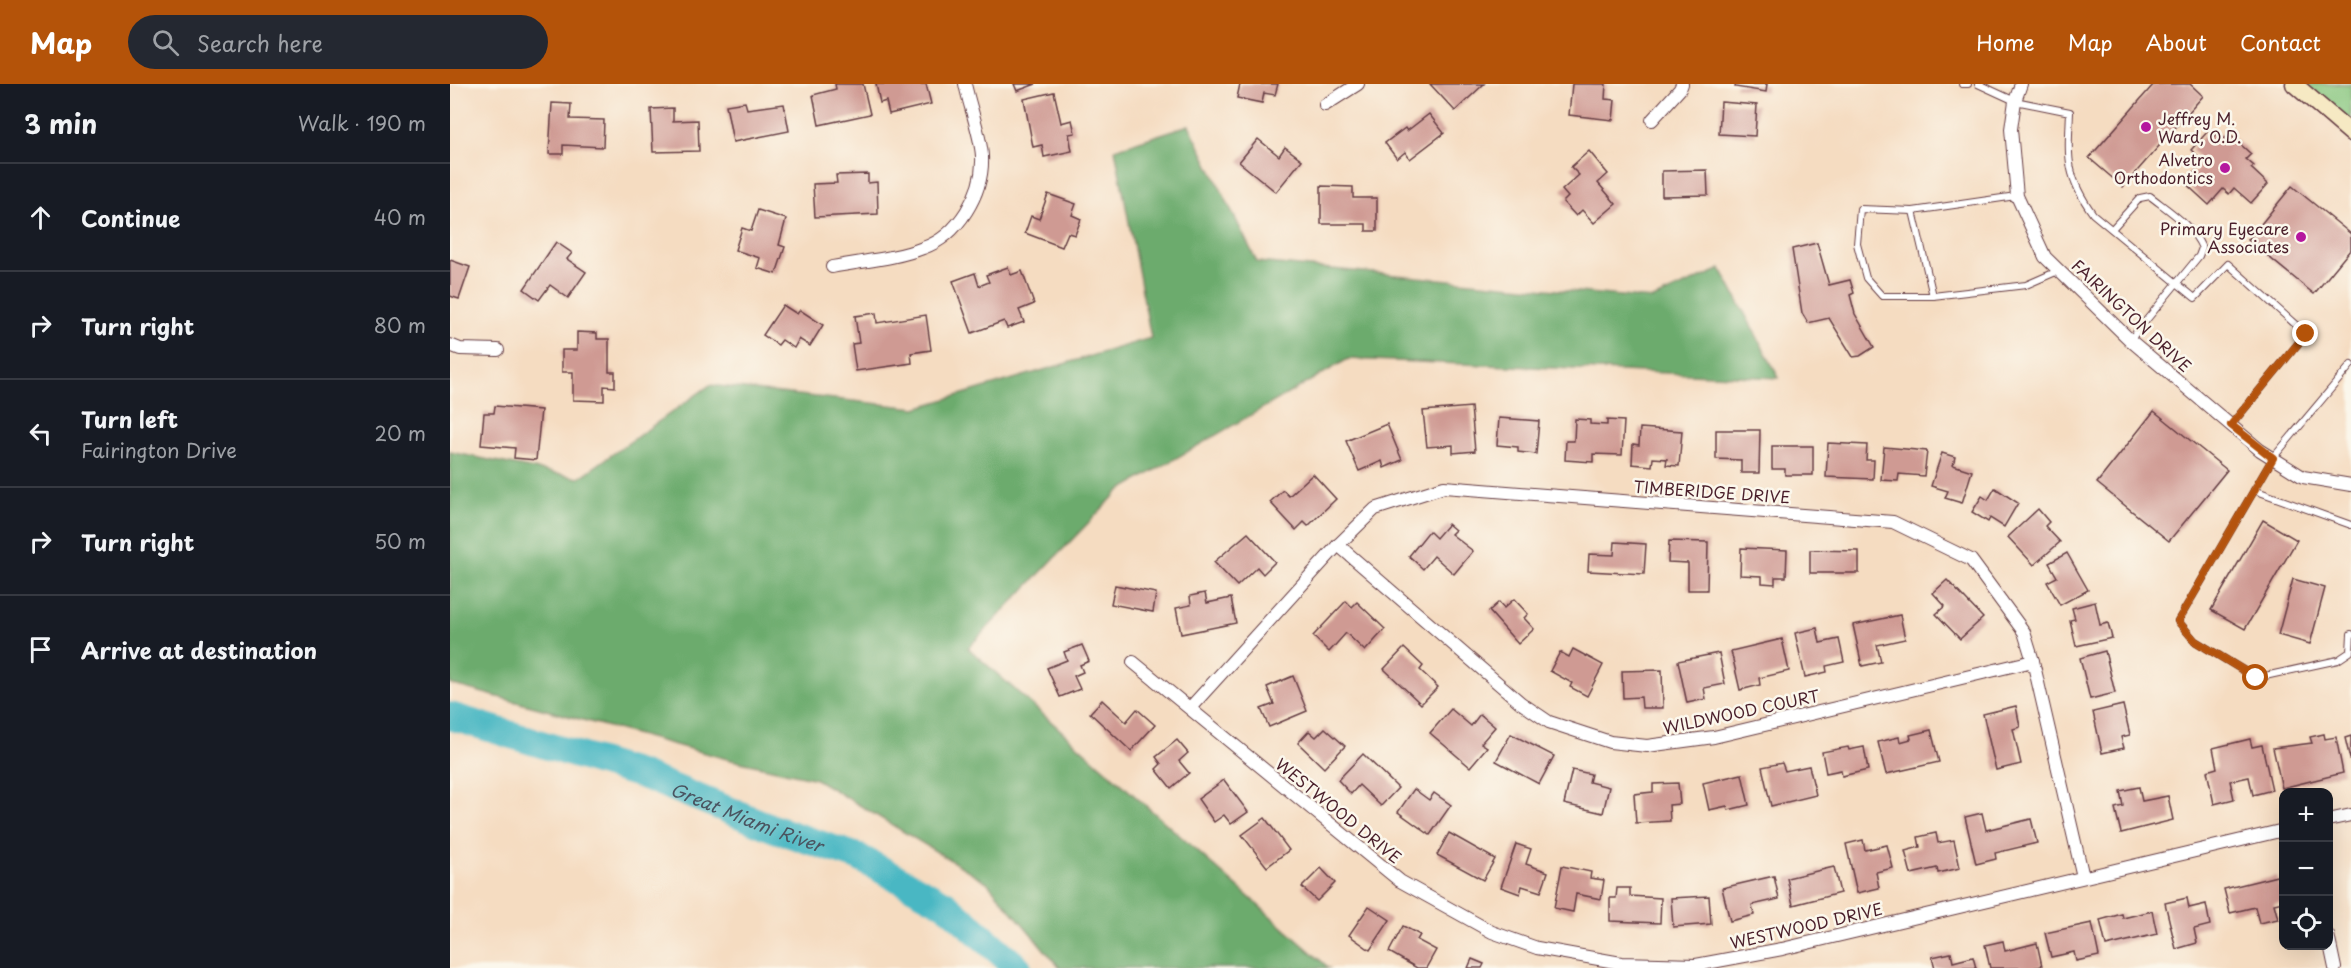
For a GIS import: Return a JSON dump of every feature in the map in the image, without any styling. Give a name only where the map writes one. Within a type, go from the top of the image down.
[{"type":"main road","points":[[2294,84],[2351,133]]},
{"type":"street","points":[[832,267],[924,248],[949,232],[967,211],[977,191],[982,156],[965,84]]},
{"type":"street","points":[[1325,105],[1358,84]]},
{"type":"street","points":[[1652,120],[1682,84]]},
{"type":"street","name":"FAIRINGTON DRIVE","points":[[2021,84],[2015,101],[2011,129],[2017,196],[2045,257],[2130,339],[2273,458],[2303,477],[2351,485]]},
{"type":"street","points":[[450,345],[460,349],[498,350]]},
{"type":"street","name":"TIMBERIDGE DRIVE","points":[[1190,708],[1338,545],[1375,509],[1444,487],[1893,522],[1971,560],[2024,632],[2033,661],[2083,877]]},
{"type":"street","name":"WILDWOOD COURT","points":[[1338,545],[1521,703],[1550,722],[1610,742],[1647,746],[1714,737],[2033,661]]},
{"type":"street","name":"WESTWOOD DRIVE","points":[[1133,662],[1400,881],[1492,932],[1537,948],[1621,963],[1696,965],[1782,949],[2279,831]]},
{"type":"street","points":[[2333,819],[2351,815]]},
{"type":"street","points":[[2331,950],[2335,968]]},
{"type":"lane","points":[[1962,84],[1968,84]]},
{"type":"lane","points":[[1978,84],[2015,101],[2070,112],[2068,152],[2071,174],[2076,190],[2092,214],[2195,298],[2228,264],[2306,334],[2231,425]]},
{"type":"lane","points":[[2017,196],[1913,212],[1860,209],[1857,244],[1866,278],[1882,296],[1933,296],[2026,285],[2059,270]]},
{"type":"lane","points":[[2112,229],[2140,198],[2150,196],[2180,220],[2197,237],[2202,248],[2199,256],[2130,339]]},
{"type":"lane","points":[[1913,212],[1933,296]]},
{"type":"lane","points":[[2351,365],[2273,458],[2178,621],[2195,641],[2256,678],[2338,660],[2350,652],[2351,634]]},
{"type":"lane","points":[[2254,490],[2351,525]]},
{"type":"green space","points":[[2294,84],[2351,84],[2351,133]]},
{"type":"green space","points":[[1189,125],[1257,262],[1653,299],[1721,269],[1779,378],[1348,359],[1119,491],[968,648],[1329,968],[1060,968],[987,882],[816,779],[727,759],[450,684],[450,452],[579,478],[710,385],[916,408],[1151,338],[1115,149]]},
{"type":"building","points":[[835,84],[863,84],[870,114],[819,125],[813,95],[836,89]]},
{"type":"building","points":[[876,84],[926,84],[931,104],[889,114],[886,101],[880,103]]},
{"type":"building","points":[[1014,84],[1036,84],[1017,91]]},
{"type":"building","points":[[1240,84],[1278,84],[1275,95],[1264,93],[1262,103],[1237,98]]},
{"type":"building","points":[[1430,84],[1484,84],[1455,111]]},
{"type":"building","points":[[1572,84],[1606,84],[1605,99],[1615,100],[1613,120],[1569,115]]},
{"type":"building","points":[[1736,84],[1767,84],[1766,92],[1735,87]]},
{"type":"building","name":"Jeffrey M. Ward, O.D.","points":[[2154,84],[2190,84],[2203,96],[2123,187],[2089,158]]},
{"type":"building","points":[[1054,92],[1061,123],[1072,120],[1075,133],[1069,134],[1072,151],[1044,157],[1042,145],[1033,147],[1024,99]]},
{"type":"building","points":[[745,102],[747,109],[784,104],[789,131],[733,142],[726,105]]},
{"type":"building","points":[[1721,102],[1757,105],[1755,136],[1719,134]]},
{"type":"building","points":[[552,103],[571,104],[570,119],[604,120],[603,147],[563,145],[563,154],[549,154]]},
{"type":"building","points":[[673,108],[673,121],[698,120],[699,151],[653,152],[651,109]]},
{"type":"building","points":[[1429,114],[1444,133],[1410,159],[1405,152],[1397,159],[1385,143],[1405,128],[1407,131]]},
{"type":"building","name":"Alvetro Orthodontics","points":[[2209,130],[2215,136],[2217,133],[2225,139],[2229,134],[2251,154],[2246,159],[2254,166],[2251,168],[2268,184],[2251,203],[2234,188],[2229,194],[2223,189],[2209,205],[2185,183],[2199,167],[2192,161],[2198,156],[2191,150]]},
{"type":"building","points":[[1258,139],[1279,156],[1285,147],[1302,160],[1276,192],[1239,162]]},
{"type":"building","points":[[1589,151],[1608,174],[1598,183],[1616,204],[1594,223],[1582,210],[1576,216],[1563,202],[1568,197],[1562,190],[1579,175],[1571,167]]},
{"type":"building","points":[[1707,170],[1708,195],[1662,196],[1662,171]]},
{"type":"building","points":[[868,174],[868,183],[877,182],[878,214],[815,217],[813,184],[837,183],[836,175]]},
{"type":"building","points":[[1321,186],[1353,187],[1353,198],[1377,198],[1377,231],[1366,231],[1366,224],[1321,224]]},
{"type":"building","name":"Primary Eyecare Associates","points":[[2292,186],[2351,234],[2351,249],[2314,294],[2248,240]]},
{"type":"building","points":[[1048,194],[1076,204],[1072,215],[1081,219],[1075,235],[1068,233],[1062,247],[1025,233],[1031,216],[1039,219]]},
{"type":"building","points":[[758,210],[786,219],[779,245],[785,247],[776,274],[757,268],[760,258],[735,250],[742,228],[751,231]]},
{"type":"building","points":[[556,242],[572,253],[567,259],[586,272],[568,298],[550,285],[539,300],[524,289]]},
{"type":"building","points":[[1817,243],[1829,285],[1850,280],[1854,293],[1850,295],[1855,314],[1874,347],[1860,356],[1853,357],[1829,318],[1808,323],[1802,313],[1792,249]]},
{"type":"building","points":[[450,260],[470,267],[459,299],[450,296]]},
{"type":"building","points":[[1008,267],[1011,275],[1022,271],[1034,304],[1019,310],[1024,322],[1007,328],[1004,321],[972,333],[953,281],[975,273],[979,286],[989,282],[986,275]]},
{"type":"building","points":[[783,305],[797,314],[800,310],[823,325],[810,346],[799,339],[794,348],[782,340],[778,345],[763,335]]},
{"type":"building","points":[[876,313],[877,323],[926,315],[931,350],[911,353],[912,363],[856,371],[852,344],[859,343],[855,316]]},
{"type":"building","points":[[577,332],[597,333],[597,339],[609,339],[609,372],[615,372],[615,387],[604,386],[604,401],[573,400],[573,372],[562,372],[562,350],[577,350]]},
{"type":"building","points":[[495,406],[541,410],[536,460],[514,458],[515,448],[481,445],[484,413],[494,413]]},
{"type":"building","points":[[1471,407],[1475,451],[1453,453],[1453,445],[1427,447],[1423,411]]},
{"type":"building","points":[[2154,411],[2227,470],[2169,541],[2097,483]]},
{"type":"building","points":[[1499,418],[1539,421],[1536,454],[1518,452],[1518,447],[1497,445]]},
{"type":"building","points":[[1575,419],[1590,420],[1590,424],[1607,425],[1607,420],[1624,421],[1622,455],[1593,454],[1593,462],[1565,460],[1566,441],[1574,441]]},
{"type":"building","points":[[1387,424],[1402,460],[1384,468],[1382,461],[1359,471],[1346,441]]},
{"type":"building","points":[[1640,428],[1682,431],[1679,466],[1666,465],[1667,459],[1653,458],[1652,466],[1632,464],[1633,444],[1639,445]]},
{"type":"building","points":[[1716,430],[1760,430],[1759,473],[1741,473],[1741,460],[1716,459]]},
{"type":"building","points":[[1828,443],[1867,445],[1866,460],[1874,460],[1873,479],[1826,477]]},
{"type":"building","points":[[1772,446],[1813,446],[1813,475],[1785,475],[1785,469],[1772,469]]},
{"type":"building","points":[[1884,447],[1927,451],[1924,476],[1899,474],[1898,481],[1881,480]]},
{"type":"building","points":[[1942,453],[1955,457],[1953,465],[1972,471],[1962,503],[1945,498],[1948,491],[1931,486]]},
{"type":"building","points":[[1313,474],[1336,499],[1308,526],[1304,522],[1296,530],[1270,502],[1283,490],[1289,496]]},
{"type":"building","points":[[1995,488],[2018,503],[2004,527],[1990,518],[1988,522],[1972,512],[1982,496],[1988,500]]},
{"type":"building","points":[[2038,509],[2049,522],[2045,526],[2060,542],[2034,565],[2008,537]]},
{"type":"building","points":[[2263,520],[2297,540],[2245,629],[2211,610]]},
{"type":"building","points":[[1448,524],[1455,530],[1451,534],[1473,551],[1454,574],[1434,556],[1423,569],[1409,556],[1429,531],[1436,538]]},
{"type":"building","points":[[1248,533],[1275,562],[1263,574],[1257,567],[1237,586],[1214,562]]},
{"type":"building","points":[[1669,541],[1708,542],[1707,590],[1688,590],[1688,563],[1668,562]]},
{"type":"building","points":[[1615,542],[1646,544],[1644,574],[1588,571],[1589,554],[1614,555]]},
{"type":"building","points":[[1741,548],[1787,550],[1786,577],[1775,577],[1775,584],[1762,583],[1762,576],[1740,575]]},
{"type":"building","points":[[1810,550],[1859,551],[1859,573],[1810,573]]},
{"type":"building","points":[[2067,553],[2088,590],[2060,605],[2047,582],[2057,577],[2049,563]]},
{"type":"building","points":[[2293,579],[2325,588],[2310,644],[2278,635]]},
{"type":"building","points":[[1947,580],[1983,618],[1960,639],[1936,614],[1945,606],[1933,593]]},
{"type":"building","points":[[1115,585],[1156,593],[1153,612],[1111,604]]},
{"type":"building","points":[[1205,593],[1207,603],[1231,598],[1236,623],[1181,634],[1176,608],[1191,605],[1190,596]]},
{"type":"building","points":[[1514,599],[1528,614],[1524,618],[1534,629],[1518,644],[1489,611],[1499,602],[1504,608]]},
{"type":"building","points":[[1346,601],[1352,607],[1357,602],[1385,629],[1365,651],[1346,633],[1329,652],[1313,636]]},
{"type":"building","points":[[2095,602],[2100,625],[2108,623],[2112,638],[2076,646],[2070,620],[2075,619],[2072,608]]},
{"type":"building","points":[[1900,615],[1905,639],[1877,645],[1881,662],[1862,666],[1853,625]]},
{"type":"building","points":[[1817,628],[1820,643],[1839,639],[1844,662],[1826,666],[1827,672],[1805,677],[1795,633]]},
{"type":"building","points":[[1782,639],[1789,671],[1759,678],[1760,685],[1740,690],[1731,651]]},
{"type":"building","points":[[1082,645],[1089,661],[1080,665],[1083,672],[1074,676],[1080,689],[1060,697],[1047,668],[1067,660],[1064,652]]},
{"type":"building","points":[[1404,648],[1423,666],[1420,670],[1438,687],[1421,704],[1384,669]]},
{"type":"building","points":[[1573,649],[1603,665],[1587,696],[1570,687],[1572,683],[1550,671],[1560,652],[1569,657]]},
{"type":"building","points":[[2105,651],[2115,693],[2090,699],[2080,658]]},
{"type":"building","points":[[1719,653],[1725,684],[1704,688],[1706,699],[1687,703],[1678,661]]},
{"type":"building","points":[[1662,670],[1663,708],[1642,708],[1641,697],[1623,698],[1622,671]]},
{"type":"building","points":[[1293,676],[1307,711],[1269,727],[1261,709],[1274,704],[1267,687]]},
{"type":"building","points":[[1102,700],[1126,722],[1137,709],[1155,725],[1131,751],[1090,713]]},
{"type":"building","points":[[2123,705],[2130,735],[2121,737],[2124,748],[2102,753],[2093,712]]},
{"type":"building","points":[[2016,706],[2020,727],[2013,729],[2021,764],[1996,770],[1983,714]]},
{"type":"building","points":[[1451,709],[1471,726],[1480,714],[1495,727],[1481,743],[1487,747],[1470,767],[1430,733]]},
{"type":"building","points":[[1325,728],[1345,746],[1324,768],[1298,743],[1309,731],[1316,737]]},
{"type":"building","points":[[1931,730],[1939,762],[1886,774],[1878,742],[1899,737],[1900,742],[1911,739],[1910,735]]},
{"type":"building","points":[[1511,734],[1554,756],[1539,784],[1496,761]]},
{"type":"building","points":[[2324,734],[2325,739],[2336,737],[2343,773],[2282,788],[2273,748],[2312,743],[2310,737]]},
{"type":"building","points":[[2351,736],[2351,759],[2350,759],[2345,738]]},
{"type":"building","points":[[2250,739],[2252,747],[2262,745],[2272,790],[2253,795],[2249,777],[2230,781],[2234,799],[2214,804],[2207,771],[2217,768],[2213,748]]},
{"type":"building","points":[[1177,740],[1188,753],[1179,761],[1189,773],[1171,788],[1156,769],[1161,764],[1156,757]]},
{"type":"building","points":[[1848,747],[1849,750],[1864,747],[1868,770],[1842,776],[1841,770],[1826,773],[1822,752]]},
{"type":"building","points":[[1363,754],[1398,788],[1381,806],[1359,785],[1351,794],[1338,780]]},
{"type":"building","points":[[1782,763],[1785,771],[1809,766],[1816,795],[1771,806],[1762,767]]},
{"type":"building","points":[[1572,770],[1591,774],[1589,782],[1609,787],[1603,813],[1564,804]]},
{"type":"building","points":[[1742,774],[1749,805],[1728,810],[1727,806],[1709,810],[1703,783]]},
{"type":"building","points":[[1224,780],[1248,812],[1231,824],[1224,815],[1214,822],[1198,799]]},
{"type":"building","points":[[1678,783],[1680,804],[1669,805],[1670,821],[1636,823],[1634,794],[1653,792],[1653,784]]},
{"type":"building","points":[[2139,787],[2142,801],[2168,796],[2173,820],[2121,833],[2115,808],[2123,806],[2120,791]]},
{"type":"building","points":[[1414,789],[1429,800],[1434,793],[1451,805],[1430,835],[1398,812]]},
{"type":"building","points":[[1982,813],[1986,830],[2031,819],[2037,843],[1995,853],[1996,859],[1976,864],[1965,817]]},
{"type":"building","points":[[1265,818],[1289,850],[1267,867],[1242,835]]},
{"type":"building","points":[[1449,833],[1495,859],[1483,880],[1437,855]]},
{"type":"building","points":[[1936,833],[1938,843],[1954,840],[1960,868],[1938,873],[1937,868],[1911,874],[1905,851],[1920,847],[1918,837]]},
{"type":"building","points":[[1863,840],[1865,850],[1887,845],[1893,868],[1876,872],[1879,888],[1857,893],[1846,844]]},
{"type":"building","points":[[1516,844],[1531,849],[1526,864],[1548,872],[1541,892],[1522,886],[1520,894],[1501,887]]},
{"type":"building","points":[[1562,866],[1591,872],[1590,878],[1604,880],[1601,899],[1576,894],[1573,912],[1554,908]]},
{"type":"building","points":[[1834,867],[1840,893],[1793,905],[1787,878]]},
{"type":"building","points":[[1321,868],[1335,883],[1317,901],[1302,887]]},
{"type":"building","points":[[1774,876],[1779,899],[1752,905],[1754,915],[1730,921],[1722,888]]},
{"type":"building","points":[[2277,876],[2279,903],[2274,904],[2278,919],[2259,923],[2255,907],[2230,913],[2224,889]]},
{"type":"building","points":[[1617,888],[1630,888],[1630,896],[1661,898],[1660,923],[1610,921],[1610,898],[1616,898]]},
{"type":"building","points":[[1709,896],[1711,924],[1673,927],[1671,898]]},
{"type":"building","points":[[2187,898],[2189,908],[2206,904],[2210,925],[2194,929],[2197,943],[2176,949],[2165,903]]},
{"type":"building","points":[[1369,906],[1390,920],[1370,950],[1349,935]]},
{"type":"building","points":[[2152,911],[2157,934],[2106,946],[2100,920],[2122,914],[2123,918]]},
{"type":"building","points":[[2092,923],[2099,956],[2076,961],[2074,952],[2051,957],[2045,933]]},
{"type":"building","points":[[1403,926],[1420,935],[1417,940],[1436,950],[1426,968],[1417,968],[1389,952]]},
{"type":"building","points":[[2003,941],[2005,951],[2037,943],[2042,966],[1990,968],[1985,945]]},
{"type":"building","points":[[1951,953],[1953,962],[1973,957],[1976,968],[1935,968],[1932,957]]},
{"type":"building","points":[[1472,959],[1484,964],[1482,968],[1468,968]]},
{"type":"waterway","name":"Great Miami River","points":[[450,716],[642,775],[775,829],[858,857],[945,904],[1018,968]]},
{"type":"place","name":"Jeffrey M. Ward, O.D.","points":[[2146,127]]},
{"type":"place","name":"Alvetro Orthodontics","points":[[2225,168]]},
{"type":"place","name":"Primary Eyecare Associates","points":[[2301,237]]},
{"type":"route","points":[[2256,678],[2195,641],[2178,621],[2273,458],[2231,425],[2306,334]]}]
